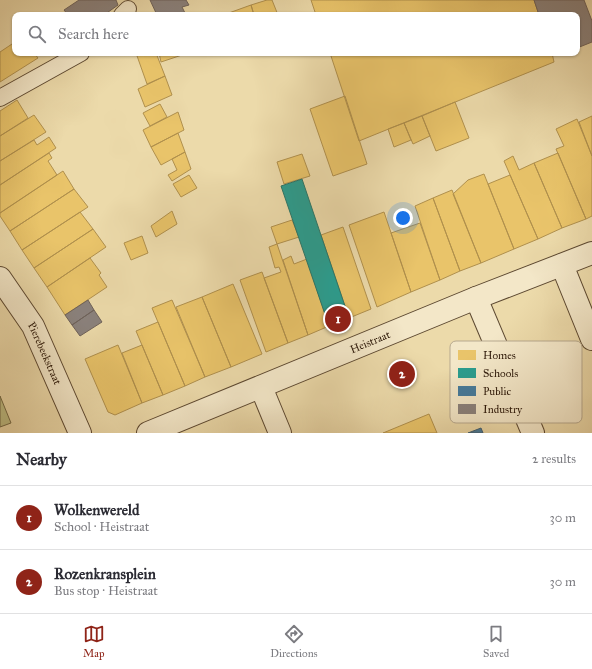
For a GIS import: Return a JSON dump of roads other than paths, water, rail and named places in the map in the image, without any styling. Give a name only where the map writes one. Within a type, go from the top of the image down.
[{"type":"street","name":"Heistraat","points":[[148,433],[476,298],[592,253]]},
{"type":"street","points":[[562,265],[592,339]]},
{"type":"street","name":"Pierebeekstraat","points":[[0,278],[33,326],[80,433]]},
{"type":"street","points":[[476,298],[494,341]]},
{"type":"street","points":[[261,387],[280,433]]},
{"type":"street","points":[[529,423],[533,433]]},
{"type":"lane","points":[[0,98],[76,56]]},
{"type":"place","name":"Wolkenwereld","points":[[338,319]]},
{"type":"place","name":"Rozenkransplein","points":[[402,374]]}]
